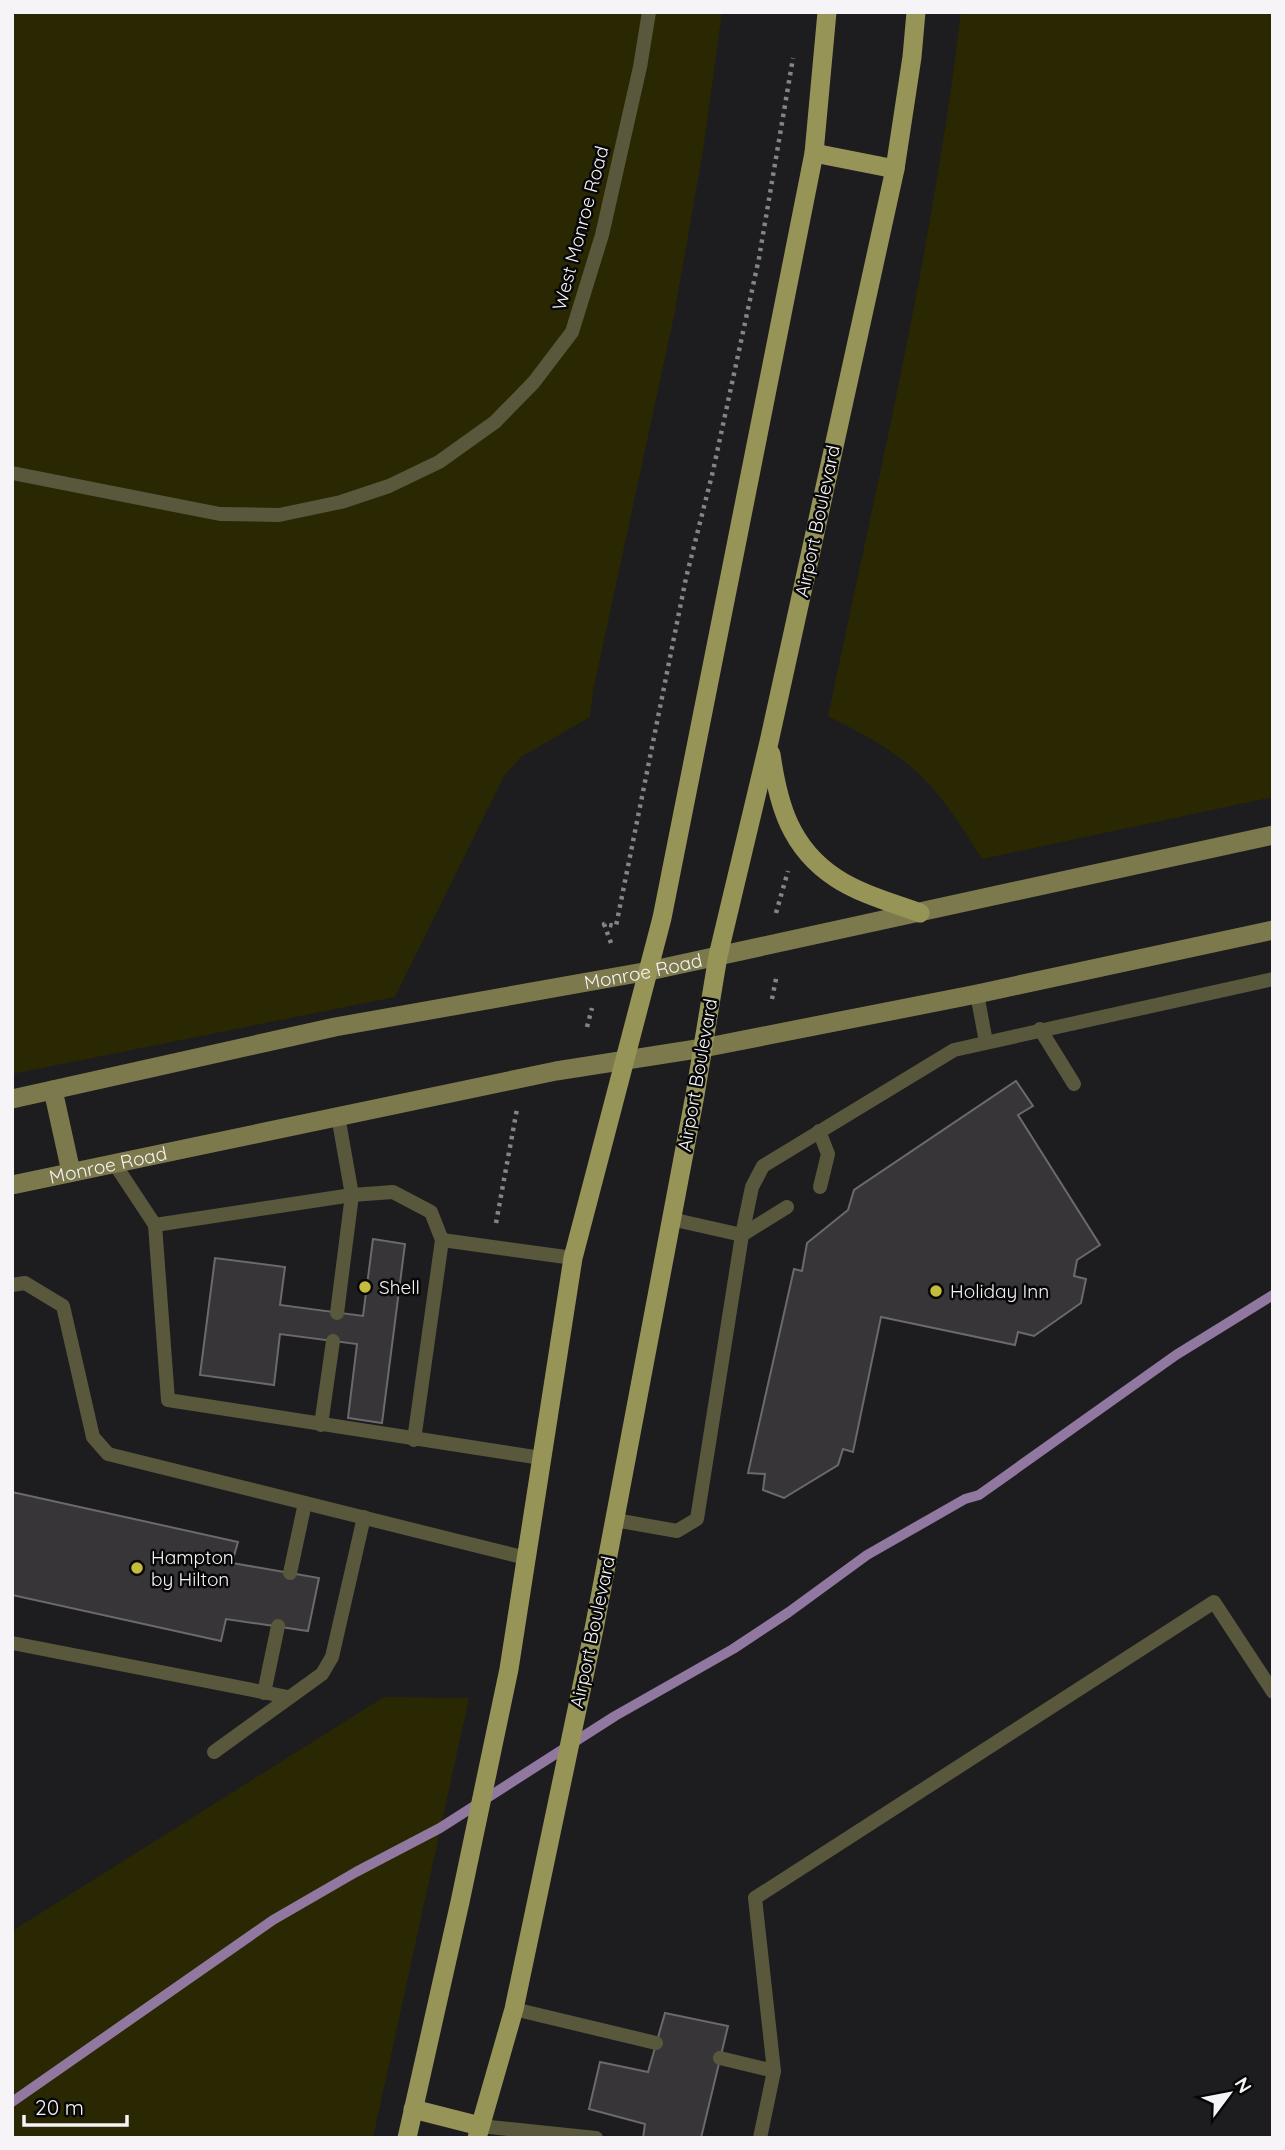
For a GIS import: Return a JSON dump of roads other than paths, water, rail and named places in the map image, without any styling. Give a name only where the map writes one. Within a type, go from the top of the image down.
[{"type":"main road","points":[[407,2138],[509,1669],[573,1258],[662,918],[814,153],[827,12]]},
{"type":"main road","name":"Airport Boulevard","points":[[479,2132],[514,2009],[595,1624],[718,956],[769,742],[895,169],[916,12]]},
{"type":"main road","points":[[814,153],[895,169]]},
{"type":"main road","points":[[769,742],[777,795],[788,823],[808,855],[836,878],[920,914]]},
{"type":"main road","name":"Monroe Road","points":[[12,1099],[335,1027],[649,971],[1273,835]]},
{"type":"main road","name":"Monroe Road","points":[[12,1185],[556,1072],[702,1048],[977,994],[1273,930]]},
{"type":"main road","points":[[53,1090],[71,1172]]},
{"type":"main road","points":[[413,2109],[479,2132]]},
{"type":"lane","name":"West Monroe Road","points":[[12,472],[220,514],[279,516],[341,502],[389,486],[439,461],[495,422],[534,382],[572,332],[602,234],[649,12]]},
{"type":"lane","points":[[615,1520],[677,1531],[697,1519],[742,1235],[752,1187],[762,1166],[954,1050],[1273,979]]},
{"type":"lane","points":[[977,994],[986,1042]]},
{"type":"lane","points":[[1040,1029],[1074,1084]]},
{"type":"lane","points":[[337,1313],[352,1195],[338,1116]]},
{"type":"lane","points":[[819,1130],[828,1154],[820,1187]]},
{"type":"lane","points":[[114,1163],[155,1225],[168,1400],[541,1458]]},
{"type":"lane","points":[[155,1225],[352,1195],[393,1192],[431,1212],[442,1240],[414,1440]]},
{"type":"lane","points":[[671,1219],[742,1235],[787,1207]]},
{"type":"lane","points":[[442,1240],[573,1258]]},
{"type":"lane","points":[[12,1285],[25,1283],[63,1306],[93,1437],[108,1454],[526,1558]]},
{"type":"lane","points":[[321,1425],[333,1341]]},
{"type":"lane","points":[[290,1573],[305,1503]]},
{"type":"lane","points":[[214,1752],[322,1674],[332,1657],[364,1517]]},
{"type":"lane","points":[[760,2138],[774,2071],[755,1898],[1214,1602],[1273,1692]]},
{"type":"lane","points":[[264,1693],[278,1626]]},
{"type":"lane","points":[[12,1643],[288,1697]]},
{"type":"lane","points":[[514,2009],[656,2043]]},
{"type":"lane","points":[[720,2058],[774,2071]]},
{"type":"lane","points":[[479,2132],[596,2138]]},
{"type":"waterway","points":[[12,2102],[273,1920],[440,1828],[615,1716],[733,1649],[867,1555],[965,1499],[979,1495],[1176,1355],[1273,1295]]},
{"type":"place","name":"Shell","points":[[365,1287]]},
{"type":"place","name":"Holiday Inn","points":[[936,1291]]},
{"type":"place","name":"Hampton by Hilton","points":[[137,1568]]}]
